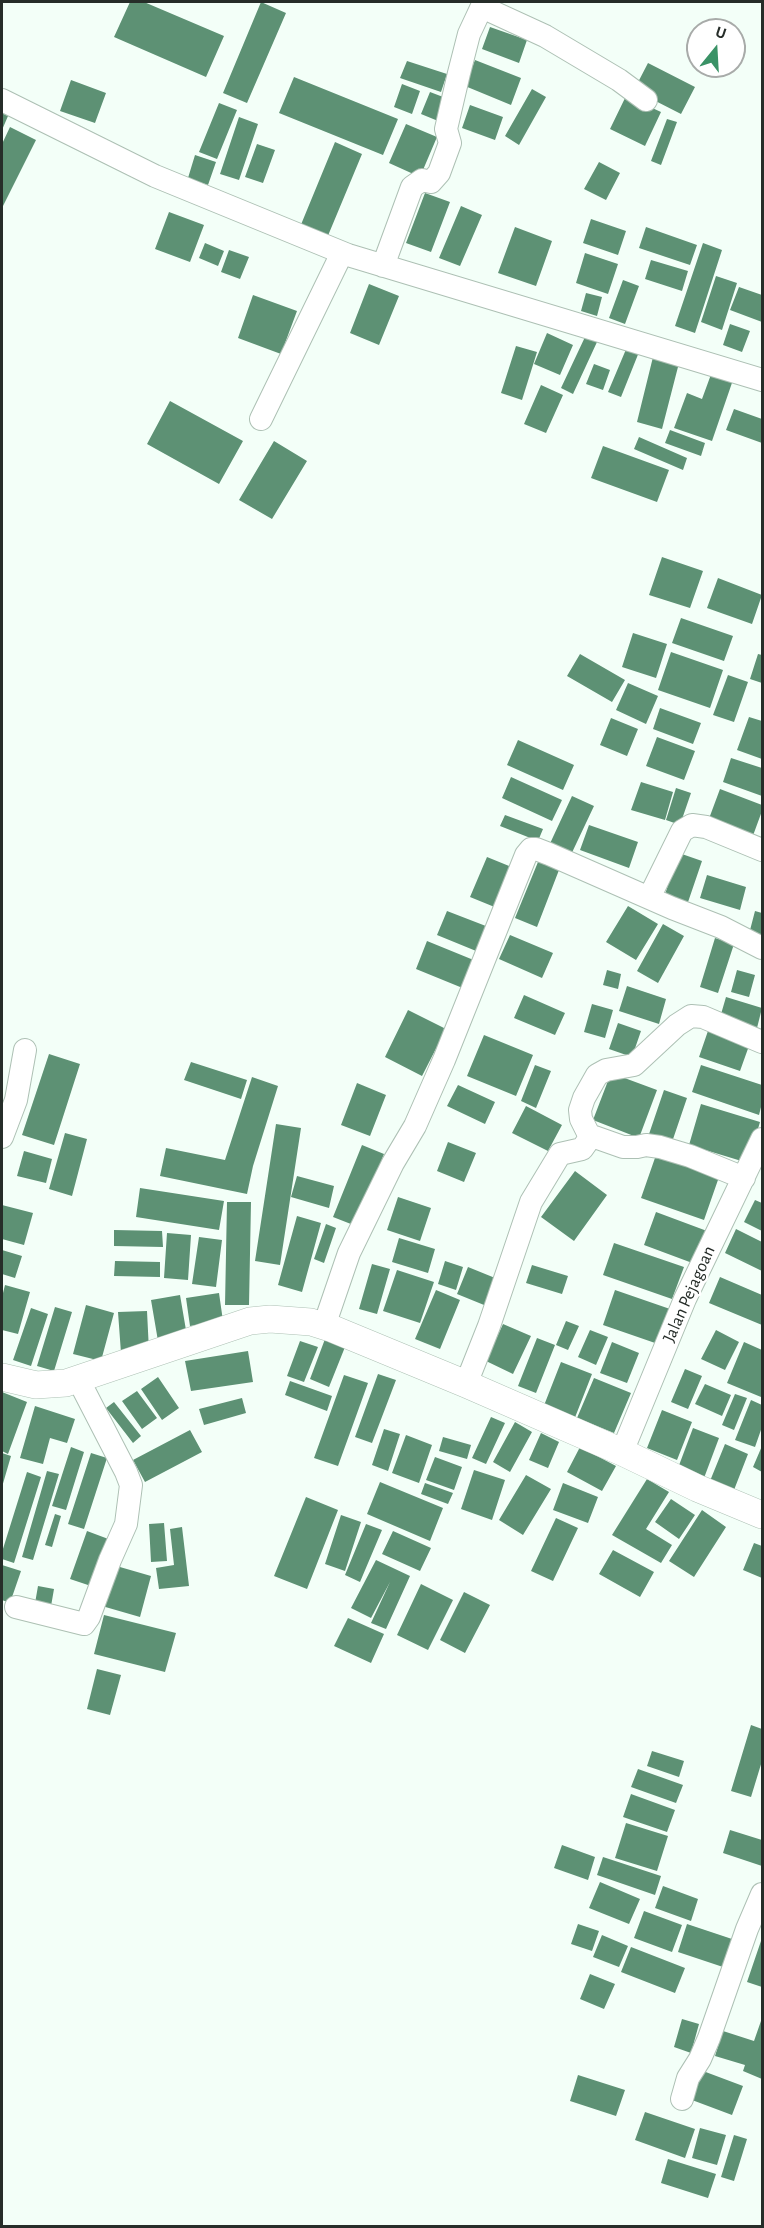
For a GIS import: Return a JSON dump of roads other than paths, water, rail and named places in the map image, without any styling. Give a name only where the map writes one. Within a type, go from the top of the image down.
[{"type":"street","points":[[383,266],[412,187],[422,180],[431,182],[439,173],[450,143],[447,129],[469,34],[483,4],[545,36],[619,80],[646,100]]},
{"type":"street","points":[[2,100],[155,176],[342,253],[762,377]]},
{"type":"street","points":[[261,419],[342,253]]},
{"type":"street","points":[[649,898],[682,831],[692,825],[706,827],[762,850]]},
{"type":"street","points":[[324,1326],[349,1253],[393,1163],[415,1125],[444,1060],[526,855],[531,849],[536,849],[721,927],[762,948]]},
{"type":"street","points":[[744,1178],[690,1156],[660,1147],[646,1145],[623,1147],[589,1135],[580,1119],[580,1110],[597,1075],[606,1070],[634,1065],[677,1025],[691,1016],[703,1017],[762,1042]]},
{"type":"street","points":[[2,1137],[16,1100],[25,1050]]},
{"type":"street","points":[[466,1384],[489,1326],[531,1202],[560,1154],[582,1149],[589,1135]]},
{"type":"street","name":"Jalan Pejagoan","points":[[622,1452],[685,1299],[762,1140]]},
{"type":"street","points":[[2,1377],[36,1386],[66,1383],[250,1321],[270,1319],[311,1322],[466,1384],[762,1515]]},
{"type":"street","points":[[16,1607],[84,1624],[89,1617],[126,1524],[130,1485],[126,1472],[78,1379]]},
{"type":"street","points":[[682,2099],[688,2078],[709,2038],[747,1929],[762,1894]]}]
